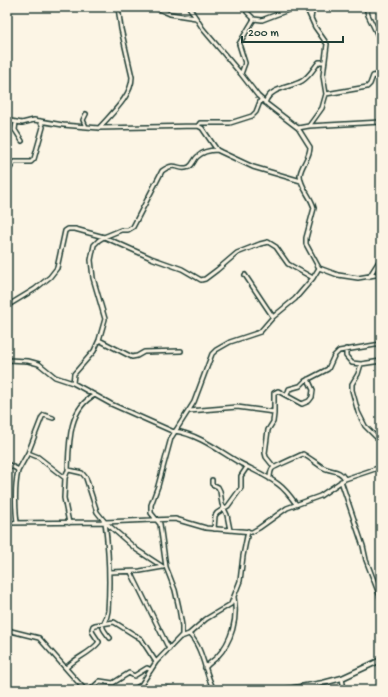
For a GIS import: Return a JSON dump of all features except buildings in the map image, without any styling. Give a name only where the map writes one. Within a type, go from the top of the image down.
[{"type":"street","points":[[99,128],[124,99],[132,83],[118,7]]},
{"type":"street","points":[[154,7],[170,14],[196,18]]},
{"type":"street","points":[[247,12],[254,19],[262,20],[296,7]]},
{"type":"street","points":[[306,7],[311,20],[327,44],[323,76],[326,94],[322,108],[309,126]]},
{"type":"street","points":[[311,20],[313,7]]},
{"type":"street","points":[[366,7],[368,15],[381,42]]},
{"type":"street","points":[[190,8],[213,42],[261,99],[298,128],[310,149],[302,168],[301,181],[314,208],[306,238],[306,244],[319,268],[338,275],[358,278],[381,274]]},
{"type":"street","points":[[241,74],[245,63],[239,44],[254,19]]},
{"type":"street","points":[[265,103],[270,94],[301,81],[309,76],[319,62],[324,62]]},
{"type":"street","points":[[326,94],[367,87],[373,76],[381,74]]},
{"type":"street","points":[[7,122],[11,121],[22,123],[31,120],[63,125],[99,128],[198,126],[200,123],[230,123],[252,116],[256,112],[261,99]]},
{"type":"street","points":[[86,114],[83,120],[86,127]]},
{"type":"street","points":[[7,173],[14,162],[31,162],[34,159],[43,127],[40,121]]},
{"type":"street","points":[[16,122],[15,130],[22,141]]},
{"type":"street","points":[[298,128],[309,126],[381,122]]},
{"type":"street","points":[[198,126],[202,128],[217,150]]},
{"type":"street","points":[[73,383],[74,374],[94,351],[105,319],[94,285],[91,260],[94,245],[98,240],[104,237],[121,230],[128,230],[133,227],[159,175],[169,166],[187,168],[191,166],[200,155],[209,150],[217,150],[254,167],[301,181]]},
{"type":"street","points":[[7,306],[35,289],[54,272],[57,268],[65,231],[68,229],[75,229],[104,237],[150,258],[182,269],[201,280],[205,279],[217,270],[237,252],[268,242],[276,247],[288,264],[313,278]]},
{"type":"street","points":[[369,277],[381,258]]},
{"type":"street","points":[[180,638],[182,635],[182,626],[179,608],[165,567],[160,524],[151,513],[150,505],[158,486],[168,447],[175,432],[194,402],[212,354],[230,342],[260,332],[273,317],[295,299],[313,278],[319,268]]},
{"type":"street","points":[[245,275],[273,317]]},
{"type":"street","points":[[99,340],[132,356],[137,356],[144,352],[181,351]]},
{"type":"street","points":[[287,395],[289,389],[300,386],[308,379],[328,369],[334,356],[339,351],[381,344]]},
{"type":"street","points":[[346,349],[346,356],[349,361],[361,364],[381,361]]},
{"type":"street","points":[[7,360],[28,361],[39,364],[55,377],[73,383],[111,404],[175,432],[186,433],[196,437],[216,447],[229,457],[279,485],[296,504]]},
{"type":"street","points":[[361,364],[358,374],[352,384],[352,390],[358,412],[365,426],[381,442]]},
{"type":"street","points":[[274,467],[266,457],[266,453],[268,430],[273,422],[274,393],[278,391],[302,404],[308,401],[312,396],[313,390],[308,379]]},
{"type":"street","points":[[69,523],[64,498],[65,478],[68,471],[69,448],[75,417],[86,401],[95,395]]},
{"type":"street","points":[[189,411],[237,407],[274,412]]},
{"type":"street","points":[[16,523],[14,501],[18,471],[28,453],[42,417],[44,415],[53,418]]},
{"type":"street","points":[[28,453],[38,457],[65,478]]},
{"type":"street","points":[[270,479],[272,469],[274,467],[289,462],[303,454],[323,467],[343,474],[344,479]]},
{"type":"street","points":[[7,464],[18,471]]},
{"type":"street","points":[[214,529],[215,516],[229,504],[241,488],[241,476],[247,467]]},
{"type":"street","points":[[7,523],[69,523],[175,519],[206,528],[252,532],[296,504],[320,496],[344,479],[381,467]]},
{"type":"street","points":[[68,471],[79,471],[84,475],[91,491],[97,512],[105,522],[138,550],[165,567]]},
{"type":"street","points":[[212,480],[212,484],[220,490],[223,509],[227,515],[230,530]]},
{"type":"street","points":[[341,481],[356,524],[366,560],[381,599]]},
{"type":"street","points":[[105,522],[109,592],[107,618],[102,628],[110,638]]},
{"type":"street","points":[[133,690],[143,683],[156,662],[180,638],[189,634],[206,619],[231,604],[240,580],[248,531]]},
{"type":"street","points":[[109,572],[131,572],[165,567]]},
{"type":"street","points":[[131,572],[169,649]]},
{"type":"street","points":[[379,594],[381,590]]},
{"type":"street","points":[[205,668],[223,650],[232,631],[235,623],[236,608],[234,596]]},
{"type":"street","points":[[66,668],[71,662],[87,654],[97,645],[99,640],[93,634],[92,629],[95,625],[114,622],[141,639],[156,662]]},
{"type":"street","points":[[7,630],[38,638],[85,690]]},
{"type":"street","points":[[189,634],[197,643],[210,684],[214,690]]},
{"type":"street","points":[[283,690],[342,678],[381,660]]},
{"type":"street","points":[[90,690],[100,681],[113,683],[128,673],[134,676],[147,668],[150,670]]},
{"type":"street","points":[[342,678],[344,690]]},
{"type":"street","points":[[138,687],[149,689],[180,690]]}]
